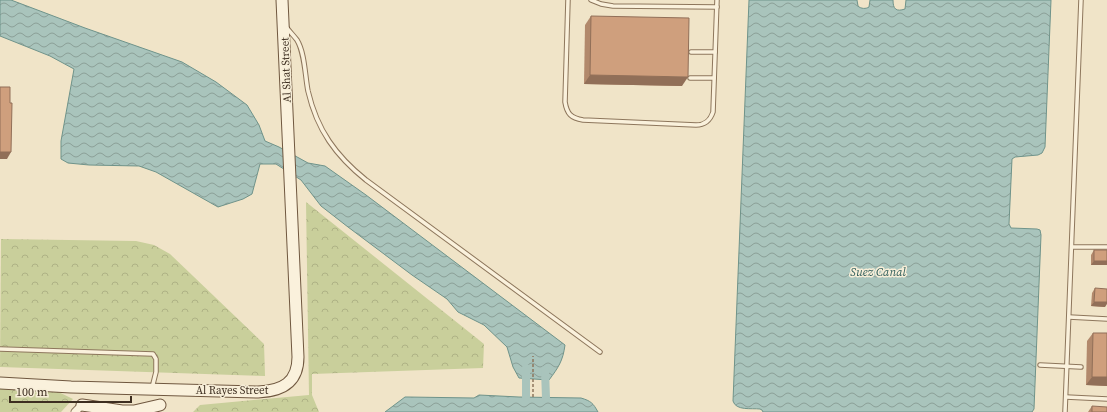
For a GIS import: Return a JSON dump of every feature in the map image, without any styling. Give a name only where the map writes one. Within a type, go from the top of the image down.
[{"type":"street","name":"Al Shat Street","points":[[282,0],[289,140]]},
{"type":"street","name":"Al Rayes Street","points":[[0,383],[71,387],[270,391],[278,389],[291,380],[296,373],[298,353],[289,140]]},
{"type":"street","points":[[71,387],[82,410],[134,411],[157,409],[165,399],[180,390]]},
{"type":"lane","points":[[568,0],[565,102],[566,108],[570,114],[576,118],[590,120],[702,125],[711,118],[713,112],[717,0]]},
{"type":"lane","points":[[591,0],[601,4],[613,6],[717,7]]},
{"type":"lane","points":[[1065,412],[1081,0]]},
{"type":"lane","points":[[284,24],[298,40],[302,53],[311,102],[320,126],[329,142],[351,168],[600,352]]},
{"type":"lane","points":[[691,52],[715,52]]},
{"type":"lane","points":[[690,78],[714,78]]},
{"type":"lane","points":[[1072,247],[1107,247]]},
{"type":"lane","points":[[1069,317],[1107,319]]},
{"type":"lane","points":[[0,349],[153,354],[156,359],[156,372],[152,389]]},
{"type":"lane","points":[[1040,365],[1081,367]]},
{"type":"lane","points":[[1066,397],[1107,399]]},
{"type":"path","points":[[533,356],[533,397]]},
{"type":"green space","points":[[306,202],[484,344],[483,368],[312,374],[312,395],[319,412],[193,412],[200,405],[309,395]]},
{"type":"green space","points":[[1,239],[136,241],[154,245],[170,254],[264,344],[265,376],[0,367]]},
{"type":"green space","points":[[0,383],[42,384],[73,399],[61,412],[0,412]]},
{"type":"water","points":[[0,0],[11,0],[182,62],[216,82],[247,105],[259,125],[265,141],[308,163],[325,166],[366,195],[565,345],[560,364],[555,372],[549,380],[519,378],[513,367],[507,347],[484,325],[458,312],[447,299],[348,227],[321,206],[301,180],[276,164],[260,164],[252,194],[243,199],[218,207],[156,172],[139,166],[89,165],[68,163],[61,159],[61,141],[74,69],[50,56],[0,36]]},
{"type":"water","name":"Suez Canal","points":[[749,0],[857,0],[858,6],[861,8],[866,8],[869,7],[870,0],[893,0],[894,8],[899,10],[905,9],[906,0],[1051,0],[1045,147],[1042,153],[1038,155],[1015,157],[1012,159],[1009,224],[1011,228],[1040,230],[1041,235],[1034,409],[1032,412],[763,412],[760,409],[740,408],[735,404],[733,401]]},
{"type":"water","points":[[479,395],[581,398],[587,400],[595,406],[598,412],[385,412],[405,397],[474,398]]},
{"type":"building","points":[[591,16],[689,18],[688,77],[590,75]]},
{"type":"building","points":[[0,87],[10,87],[10,103],[12,103],[11,152],[0,152]]},
{"type":"building","points":[[1094,250],[1107,250],[1107,261],[1094,261]]},
{"type":"building","points":[[1095,288],[1107,289],[1107,302],[1094,302]]},
{"type":"building","points":[[1093,333],[1107,333],[1107,377],[1092,377]]},
{"type":"building","points":[[1092,406],[1107,407],[1107,412],[1092,412]]},
{"type":"waterway","points":[[526,368],[526,397]]},
{"type":"waterway","points":[[545,370],[546,398]]}]
